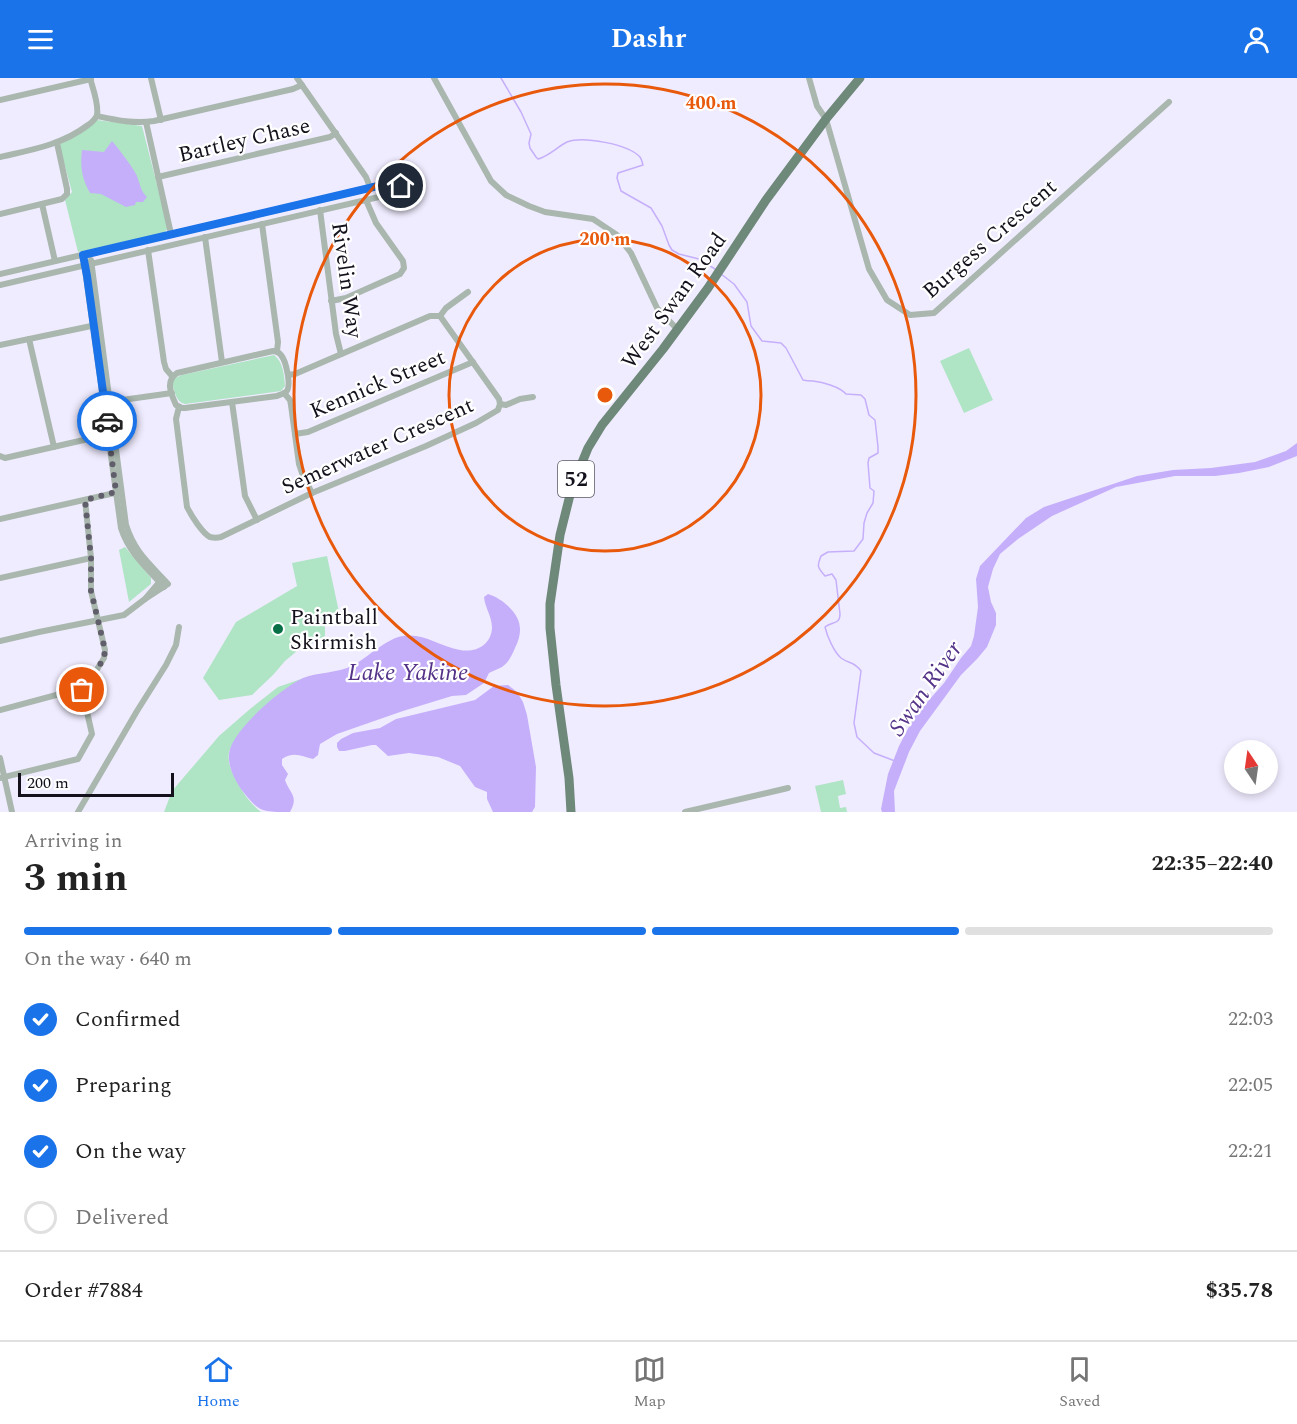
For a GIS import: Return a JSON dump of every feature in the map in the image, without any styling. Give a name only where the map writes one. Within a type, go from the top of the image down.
[{"type":"main road","name":"West Swan Road","points":[[571,812],[569,778],[550,628],[550,604],[560,535],[572,488],[588,448],[602,425],[708,288],[766,201],[826,119],[860,78]]},
{"type":"main road","name":"West Swan Road","points":[[569,778],[574,783],[578,812]]},
{"type":"street","points":[[0,100],[90,78],[97,106],[93,121],[57,143],[0,157]]},
{"type":"street","points":[[151,78],[161,120]]},
{"type":"street","points":[[297,78],[366,177],[370,187]]},
{"type":"street","points":[[434,78],[491,181],[506,195],[529,206],[545,212],[593,219],[617,235],[631,253],[657,308],[677,329]]},
{"type":"street","name":"Burgess Crescent","points":[[809,78],[817,106],[826,119],[869,269],[887,300],[910,315],[934,313],[1169,102]]},
{"type":"street","points":[[96,116],[126,122],[161,120],[302,85]]},
{"type":"street","points":[[146,122],[171,234]]},
{"type":"street","name":"Bartley Chase","points":[[158,177],[330,137],[336,133]]},
{"type":"street","points":[[0,213],[62,199],[67,194],[68,189],[57,143]]},
{"type":"street","points":[[0,274],[370,187],[395,182],[401,186],[396,193],[0,285]]},
{"type":"street","points":[[331,301],[346,298],[400,274],[404,268],[403,261],[376,223],[366,200]]},
{"type":"street","points":[[42,204],[55,261]]},
{"type":"street","name":"Rivelin Way","points":[[320,210],[331,301],[341,354]]},
{"type":"street","points":[[262,224],[278,342],[277,351]]},
{"type":"street","points":[[205,237],[222,362]]},
{"type":"street","points":[[148,250],[164,362],[172,376]]},
{"type":"street","points":[[0,641],[124,615],[164,583],[131,550],[121,528],[119,492],[87,254]]},
{"type":"street","points":[[288,375],[430,316],[440,316],[446,308],[468,292]]},
{"type":"street","name":"Semerwater Crescent","points":[[179,407],[176,418],[187,507],[191,516],[208,536],[221,537],[312,493],[426,446],[498,410],[499,399],[440,316]]},
{"type":"street","points":[[0,345],[97,325]]},
{"type":"street","points":[[29,339],[54,447]]},
{"type":"street","points":[[277,351],[281,354],[288,375],[289,387],[284,393],[277,396],[186,408],[176,405],[169,383],[172,376],[177,373],[277,351]]},
{"type":"street","name":"Kennick Street","points":[[295,434],[308,432],[473,362]]},
{"type":"street","points":[[107,402],[171,393]]},
{"type":"street","points":[[284,393],[290,400],[299,464],[312,493]]},
{"type":"street","points":[[500,404],[506,405],[533,397]]},
{"type":"street","points":[[232,402],[245,496],[257,520]]},
{"type":"street","points":[[0,456],[5,458],[111,433]]},
{"type":"street","points":[[0,519],[119,492]]},
{"type":"street","points":[[0,710],[82,690],[104,658],[105,650],[91,591],[91,558],[85,500]]},
{"type":"street","points":[[0,578],[91,558]]},
{"type":"street","points":[[78,812],[166,665],[176,645],[179,627]]},
{"type":"street","points":[[2,777],[78,759],[92,734],[82,690]]},
{"type":"street","points":[[0,758],[2,777],[12,812]]},
{"type":"street","points":[[685,812],[788,788]]},
{"type":"green space","points":[[97,120],[142,126],[168,228],[164,233],[78,252],[65,200],[72,192],[59,144]]},
{"type":"green space","points":[[969,348],[993,400],[964,413],[940,361]]},
{"type":"green space","points":[[274,355],[283,373],[285,386],[281,391],[185,404],[178,399],[172,384],[175,378],[182,375]]},
{"type":"green space","points":[[125,547],[151,578],[151,584],[129,602],[119,550]]},
{"type":"green space","name":"Paintball Skirmish","points":[[327,556],[339,612],[325,615],[325,636],[297,651],[252,695],[219,700],[203,678],[236,622],[297,586],[292,563]]},
{"type":"green space","points":[[304,678],[262,709],[241,732],[230,750],[229,761],[234,776],[248,799],[261,812],[164,812],[172,791],[219,736],[278,687]]},
{"type":"green space","points":[[843,780],[846,794],[838,796],[840,808],[846,807],[847,812],[821,812],[815,786]]},
{"type":"water","points":[[112,141],[136,174],[141,189],[147,197],[143,202],[136,202],[135,205],[126,207],[101,194],[90,193],[87,188],[82,173],[82,150],[104,152]]},
{"type":"water","name":"Swan River","points":[[1297,443],[1297,456],[1269,467],[1215,476],[1175,476],[1116,487],[1052,516],[1000,554],[988,587],[996,613],[996,625],[987,647],[961,675],[920,731],[894,791],[895,812],[882,812],[888,774],[914,717],[944,683],[971,646],[978,607],[976,579],[980,566],[1026,518],[1044,507],[1137,476],[1255,462],[1286,451]]},
{"type":"water","name":"Lake Yakine","points":[[488,594],[506,604],[513,611],[520,631],[518,642],[508,661],[502,667],[489,673],[484,683],[466,695],[452,696],[337,734],[320,744],[318,755],[313,759],[294,755],[282,759],[282,765],[288,774],[285,780],[294,799],[290,812],[266,811],[247,797],[232,773],[229,755],[238,734],[271,700],[303,678],[352,666],[384,644],[403,636],[418,636],[460,650],[477,649],[486,643],[491,634],[492,624],[484,597]]},
{"type":"water","points":[[508,685],[517,692],[527,715],[536,767],[535,807],[532,812],[493,812],[487,799],[487,792],[475,787],[460,766],[438,757],[409,753],[388,756],[376,745],[345,751],[339,751],[337,747],[341,739],[353,733],[380,728],[396,719],[475,700],[494,686]]},
{"type":"waterway","points":[[501,78],[521,112],[531,134],[530,148],[538,159],[574,140],[605,142],[634,152],[640,157],[643,165],[618,173],[617,178],[621,191],[651,208],[672,250],[699,259],[715,269]]},
{"type":"waterway","points":[[721,274],[734,284],[747,302],[751,326],[762,341],[781,343],[803,380],[831,385],[846,394],[861,395],[865,399],[869,415],[875,420],[878,453],[869,458],[868,463],[870,488],[874,491],[873,503],[864,523],[863,539],[854,551],[828,552],[821,556],[819,566],[825,576],[832,574],[836,580],[840,617],[825,627],[829,639],[841,658],[861,671],[854,723],[857,737],[874,753],[895,761]]},
{"type":"way so far","points":[[82,690],[98,669],[104,658],[105,650],[91,591],[91,558],[85,500],[116,492],[107,421]]},
{"type":"place","name":"Paintball Skirmish","points":[[278,629]]},
{"type":"route","points":[[107,421],[83,255],[395,182],[401,186]]}]
